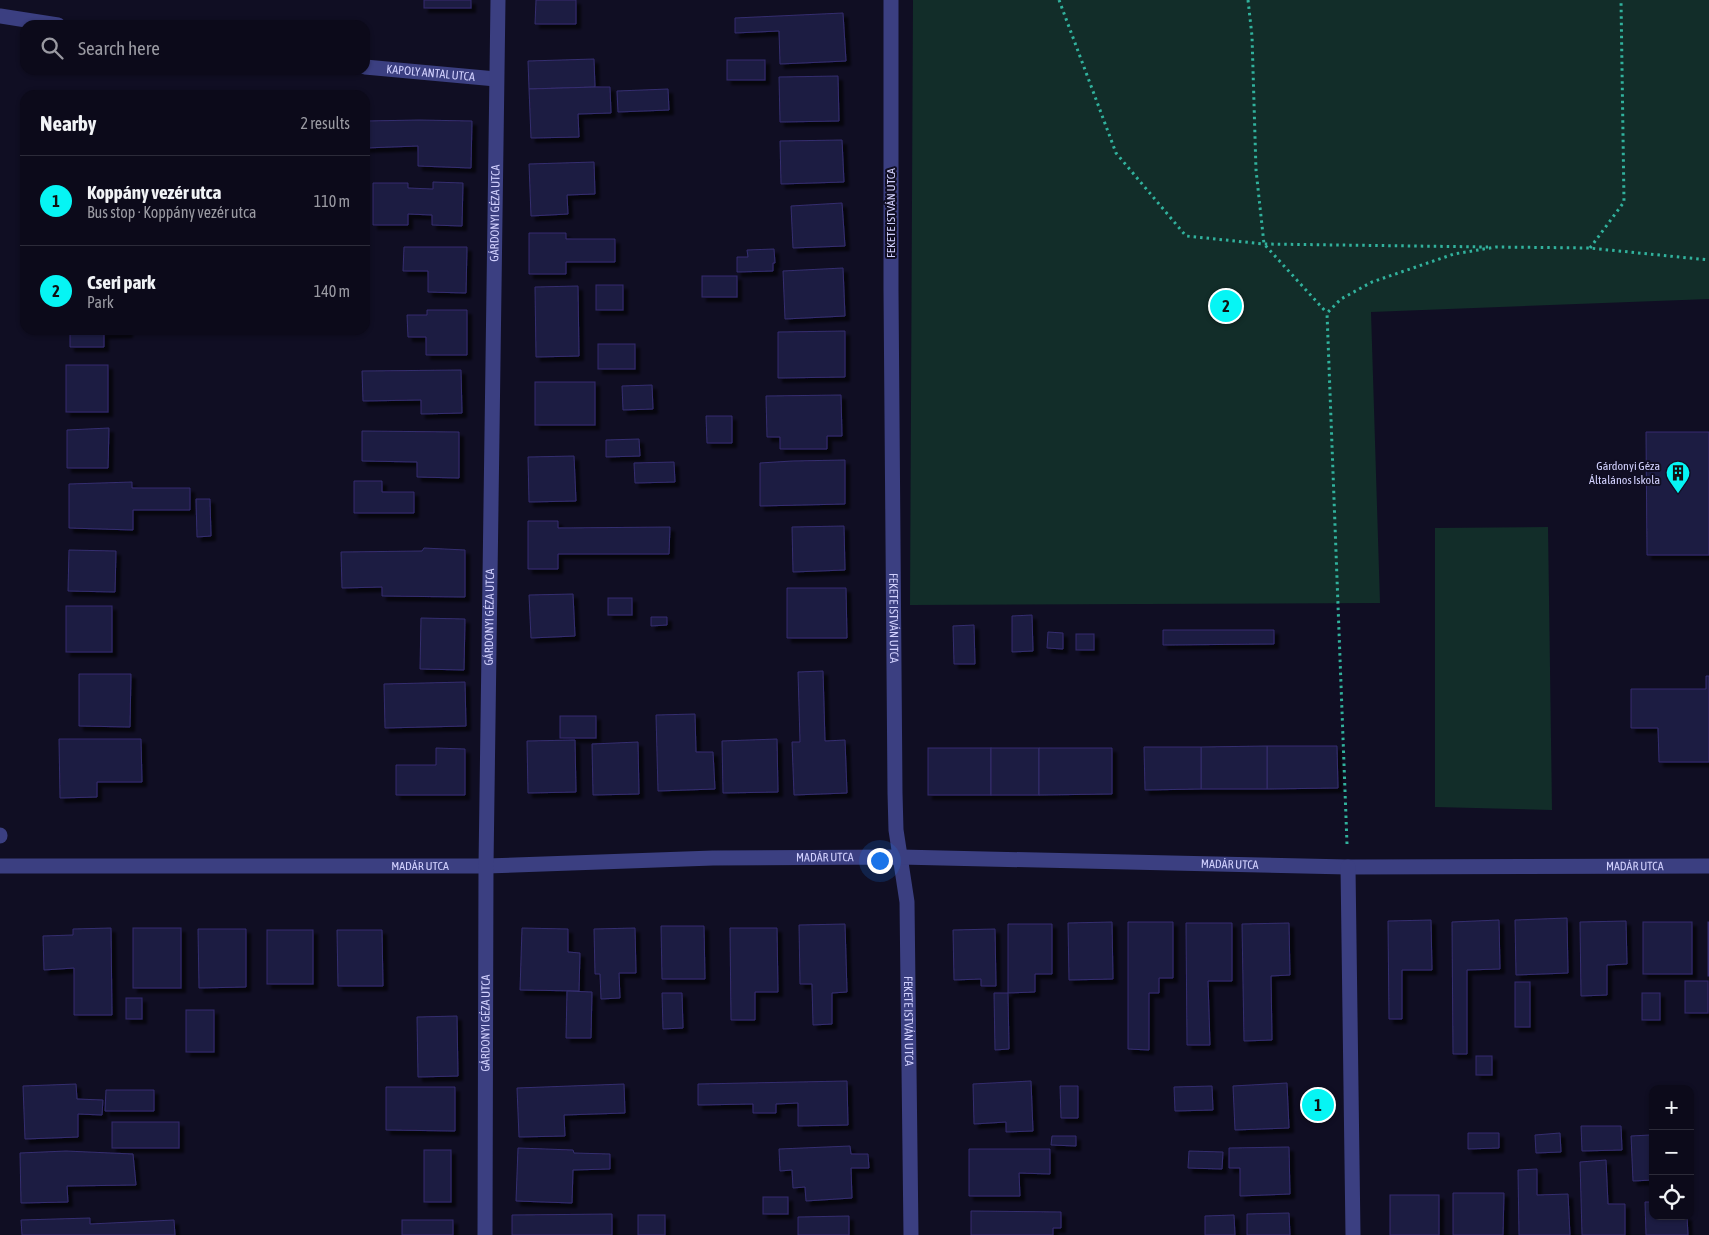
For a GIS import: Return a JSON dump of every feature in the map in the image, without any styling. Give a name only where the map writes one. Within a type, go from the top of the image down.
[{"type":"street","name":"GÁRDONYI GÉZA UTCA","points":[[485,1235],[486,866],[498,0]]},
{"type":"street","name":"FEKETE ISTVÁN UTCA","points":[[891,0],[891,290],[895,773],[896,830],[907,902],[911,1235]]},
{"type":"street","points":[[0,16],[26,20]]},
{"type":"street","name":"KAPOLY ANTAL UTCA","points":[[370,67],[496,79]]},
{"type":"street","name":"MADÁR UTCA","points":[[0,866],[486,866],[713,858],[900,857],[1348,867],[1709,866]]},
{"type":"street","points":[[1348,867],[1353,1235]]},
{"type":"path","points":[[1059,0],[1116,153],[1186,236],[1264,244],[1590,248],[1709,260]]},
{"type":"path","points":[[1248,0],[1252,36],[1256,170],[1264,244],[1327,313],[1348,867]]},
{"type":"path","points":[[1590,248],[1624,202],[1621,0]]},
{"type":"path","points":[[1327,313],[1341,299],[1372,282],[1454,254],[1496,247]]},
{"type":"green space","points":[[913,0],[1709,0],[1709,299],[1371,312],[1380,603],[910,605]]},
{"type":"green space","points":[[1548,527],[1552,810],[1435,807],[1435,528]]},
{"type":"building","points":[[424,0],[471,0],[471,8],[424,8]]},
{"type":"building","points":[[536,0],[576,0],[576,24],[535,24]]},
{"type":"building","points":[[843,13],[846,61],[780,64],[779,31],[735,33],[735,18]]},
{"type":"building","points":[[594,59],[595,87],[529,89],[528,61]]},
{"type":"building","points":[[727,60],[765,60],[765,80],[727,80]]},
{"type":"building","points":[[838,76],[839,121],[780,122],[779,77]]},
{"type":"building","points":[[610,87],[611,113],[578,114],[579,137],[531,138],[529,89]]},
{"type":"building","points":[[668,89],[669,110],[618,112],[617,91]]},
{"type":"building","points":[[370,121],[472,121],[471,168],[418,166],[418,146],[370,148]]},
{"type":"building","points":[[842,140],[844,182],[781,184],[780,141]]},
{"type":"building","points":[[594,162],[595,194],[567,195],[568,214],[531,216],[529,164]]},
{"type":"building","points":[[433,182],[463,183],[462,226],[432,225],[432,215],[408,214],[408,225],[373,225],[373,183],[408,183],[408,188],[433,189]]},
{"type":"building","points":[[842,203],[845,246],[793,248],[791,206]]},
{"type":"building","points":[[529,233],[566,233],[566,239],[615,239],[615,262],[566,262],[566,274],[529,274]]},
{"type":"building","points":[[404,247],[467,247],[466,293],[428,292],[428,271],[403,271]]},
{"type":"building","points":[[774,249],[775,263],[773,263],[773,271],[737,272],[737,257],[748,257],[747,250]]},
{"type":"building","points":[[843,268],[845,316],[785,319],[783,271]]},
{"type":"building","points":[[702,276],[737,276],[737,297],[702,297]]},
{"type":"building","points":[[596,285],[623,285],[623,310],[596,310]]},
{"type":"building","points":[[578,286],[579,356],[536,357],[535,287]]},
{"type":"building","points":[[427,310],[467,310],[467,355],[426,355],[426,337],[408,337],[407,315],[427,315]]},
{"type":"building","points":[[845,331],[845,377],[778,378],[778,332]]},
{"type":"building","points":[[70,335],[104,335],[104,347],[70,347]]},
{"type":"building","points":[[598,344],[635,344],[635,369],[598,369]]},
{"type":"building","points":[[66,365],[108,365],[108,412],[66,412]]},
{"type":"building","points":[[461,370],[462,413],[421,414],[421,400],[363,401],[362,371]]},
{"type":"building","points":[[535,382],[595,382],[595,425],[535,425]]},
{"type":"building","points":[[652,385],[653,409],[623,410],[622,386]]},
{"type":"building","points":[[841,395],[842,436],[827,436],[827,449],[780,449],[780,437],[767,437],[766,396]]},
{"type":"building","points":[[706,416],[732,416],[732,443],[707,443]]},
{"type":"building","points":[[109,428],[108,468],[67,468],[67,430]]},
{"type":"building","points":[[362,431],[459,432],[459,478],[417,477],[417,462],[362,461]]},
{"type":"building","name":"Gárdonyi Géza Általános Iskola","points":[[1646,432],[1709,432],[1709,555],[1647,555]]},
{"type":"building","points":[[639,439],[640,456],[606,457],[606,440]]},
{"type":"building","points":[[574,456],[576,501],[529,502],[528,457]]},
{"type":"building","points":[[845,460],[845,504],[760,506],[760,463]]},
{"type":"building","points":[[674,462],[675,482],[635,483],[634,463]]},
{"type":"building","points":[[354,481],[382,481],[382,492],[414,492],[414,513],[354,513]]},
{"type":"building","points":[[132,482],[132,488],[190,488],[190,510],[133,510],[133,530],[69,528],[69,484]]},
{"type":"building","points":[[196,499],[210,499],[211,536],[197,537]]},
{"type":"building","points":[[528,521],[558,521],[558,528],[670,527],[669,554],[558,554],[558,569],[528,569]]},
{"type":"building","points":[[844,526],[845,570],[793,572],[792,527]]},
{"type":"building","points":[[424,548],[465,550],[465,597],[382,596],[382,587],[342,588],[341,552],[422,551]]},
{"type":"building","points":[[69,550],[116,551],[115,592],[68,591]]},
{"type":"building","points":[[787,588],[846,588],[847,638],[787,638]]},
{"type":"building","points":[[573,594],[575,636],[531,638],[529,595]]},
{"type":"building","points":[[608,598],[632,598],[632,615],[608,615]]},
{"type":"building","points":[[66,606],[112,606],[112,652],[66,652]]},
{"type":"building","points":[[1032,615],[1033,651],[1012,652],[1012,616]]},
{"type":"building","points":[[651,617],[667,617],[667,625],[651,626]]},
{"type":"building","points":[[421,618],[465,619],[464,670],[420,669]]},
{"type":"building","points":[[974,625],[975,664],[954,664],[953,626]]},
{"type":"building","points":[[1163,630],[1274,630],[1274,644],[1163,645]]},
{"type":"building","points":[[1048,632],[1063,633],[1063,649],[1047,648]]},
{"type":"building","points":[[1076,634],[1094,634],[1094,650],[1076,650]]},
{"type":"building","points":[[823,671],[825,741],[845,740],[847,793],[794,795],[792,742],[800,742],[798,672]]},
{"type":"building","points":[[79,674],[131,674],[130,727],[79,726]]},
{"type":"building","points":[[1706,676],[1709,676],[1709,762],[1659,762],[1658,728],[1631,728],[1631,689],[1706,689]]},
{"type":"building","points":[[465,682],[466,726],[385,728],[384,684]]},
{"type":"building","points":[[695,714],[696,752],[713,752],[715,789],[658,791],[656,715]]},
{"type":"building","points":[[560,716],[596,716],[596,738],[560,738]]},
{"type":"building","points":[[59,739],[141,739],[142,782],[97,782],[97,797],[60,798]]},
{"type":"building","points":[[777,739],[778,792],[723,793],[722,741]]},
{"type":"building","points":[[575,740],[576,792],[528,793],[527,741]]},
{"type":"building","points":[[638,742],[639,794],[593,795],[592,744]]},
{"type":"building","points":[[1267,746],[1337,746],[1338,788],[1267,789]]},
{"type":"building","points":[[1267,746],[1267,789],[1201,789],[1201,747]]},
{"type":"building","points":[[1144,747],[1201,747],[1201,789],[1145,790]]},
{"type":"building","points":[[436,748],[465,749],[465,795],[396,795],[396,765],[436,765]]},
{"type":"building","points":[[928,748],[991,748],[991,795],[928,795]]},
{"type":"building","points":[[991,748],[1039,748],[1039,795],[991,795]]},
{"type":"building","points":[[1039,748],[1112,748],[1112,794],[1039,795]]},
{"type":"building","points":[[1567,918],[1568,973],[1516,975],[1515,920]]},
{"type":"building","points":[[1431,920],[1432,970],[1402,970],[1402,1019],[1389,1019],[1388,921]]},
{"type":"building","points":[[1499,920],[1500,969],[1467,970],[1467,1054],[1453,1054],[1452,922]]},
{"type":"building","points":[[1626,921],[1627,964],[1607,965],[1607,995],[1581,996],[1580,922]]},
{"type":"building","points":[[1112,922],[1113,979],[1069,980],[1068,923]]},
{"type":"building","points":[[1128,922],[1173,922],[1173,978],[1159,978],[1159,993],[1149,993],[1149,1050],[1128,1049]]},
{"type":"building","points":[[1643,922],[1692,922],[1692,974],[1643,974]]},
{"type":"building","points":[[1709,922],[1709,976],[1708,976]]},
{"type":"building","points":[[1186,923],[1232,923],[1232,981],[1208,981],[1210,1045],[1187,1045]]},
{"type":"building","points":[[1289,923],[1290,975],[1271,976],[1272,1040],[1244,1041],[1242,924]]},
{"type":"building","points":[[845,924],[847,992],[832,993],[832,1024],[813,1025],[812,984],[800,984],[799,925]]},
{"type":"building","points":[[1008,924],[1052,924],[1052,974],[1035,974],[1035,992],[1008,993]]},
{"type":"building","points":[[661,926],[704,926],[705,979],[662,979]]},
{"type":"building","points":[[111,928],[112,1015],[74,1015],[74,968],[44,970],[43,936],[73,935],[73,929]]},
{"type":"building","points":[[133,928],[181,928],[181,988],[133,988]]},
{"type":"building","points":[[522,928],[568,929],[568,952],[580,953],[579,991],[520,990]]},
{"type":"building","points":[[635,928],[636,973],[619,973],[620,998],[601,999],[600,974],[595,974],[594,929]]},
{"type":"building","points":[[730,928],[777,928],[778,992],[755,992],[755,1020],[731,1020]]},
{"type":"building","points":[[198,929],[246,929],[246,987],[199,988]]},
{"type":"building","points":[[995,929],[996,986],[981,986],[981,979],[954,980],[953,930]]},
{"type":"building","points":[[267,930],[313,930],[313,984],[267,984]]},
{"type":"building","points":[[337,930],[382,930],[383,986],[338,986]]},
{"type":"building","points":[[1685,981],[1708,981],[1708,1013],[1685,1013]]},
{"type":"building","points":[[1515,982],[1530,982],[1530,1027],[1515,1027]]},
{"type":"building","points":[[567,991],[592,992],[591,1038],[566,1038]]},
{"type":"building","points":[[662,993],[682,993],[683,1028],[663,1029]]},
{"type":"building","points":[[994,993],[1008,993],[1009,1049],[995,1050]]},
{"type":"building","points":[[1642,993],[1660,993],[1660,1020],[1642,1020]]},
{"type":"building","points":[[126,998],[142,998],[142,1019],[126,1019]]},
{"type":"building","points":[[186,1010],[214,1010],[214,1052],[186,1052]]},
{"type":"building","points":[[457,1016],[458,1076],[418,1077],[417,1017]]},
{"type":"building","points":[[1476,1056],[1492,1056],[1492,1075],[1476,1075]]},
{"type":"building","points":[[847,1081],[848,1125],[798,1126],[798,1103],[776,1104],[776,1113],[753,1113],[753,1104],[698,1105],[698,1084]]},
{"type":"building","points":[[1031,1081],[1033,1131],[1006,1132],[1006,1122],[974,1124],[973,1084]]},
{"type":"building","points":[[1287,1083],[1289,1128],[1235,1130],[1233,1086]]},
{"type":"building","points":[[76,1084],[77,1099],[103,1100],[102,1115],[78,1114],[78,1137],[25,1139],[23,1086]]},
{"type":"building","points":[[624,1084],[625,1113],[564,1115],[565,1136],[519,1137],[517,1088]]},
{"type":"building","points":[[1060,1086],[1078,1086],[1078,1118],[1061,1118]]},
{"type":"building","points":[[1212,1086],[1213,1110],[1175,1111],[1174,1087]]},
{"type":"building","points":[[386,1087],[455,1087],[455,1131],[386,1130]]},
{"type":"building","points":[[106,1090],[154,1090],[154,1111],[105,1111]]},
{"type":"building","points":[[112,1122],[179,1122],[179,1148],[112,1148]]},
{"type":"building","points":[[1581,1126],[1621,1126],[1622,1150],[1582,1151]]},
{"type":"building","points":[[1468,1133],[1499,1133],[1499,1148],[1468,1149]]},
{"type":"building","points":[[1560,1133],[1561,1152],[1536,1153],[1535,1135]]},
{"type":"building","points":[[1649,1135],[1649,1180],[1633,1181],[1631,1136]]},
{"type":"building","points":[[1052,1136],[1076,1136],[1076,1146],[1051,1145]]},
{"type":"building","points":[[850,1146],[851,1154],[868,1154],[869,1168],[851,1168],[852,1198],[806,1201],[805,1187],[793,1188],[792,1170],[780,1171],[779,1149]]},
{"type":"building","points":[[1289,1147],[1290,1194],[1240,1196],[1240,1168],[1229,1168],[1229,1148]]},
{"type":"building","points":[[518,1148],[573,1150],[574,1153],[610,1154],[610,1169],[573,1170],[572,1203],[516,1201]]},
{"type":"building","points":[[969,1149],[1050,1149],[1050,1174],[1019,1173],[1020,1196],[969,1196]]},
{"type":"building","points":[[424,1150],[451,1150],[451,1202],[424,1202]]},
{"type":"building","points":[[66,1151],[133,1154],[136,1185],[67,1186],[68,1202],[21,1203],[20,1153]]},
{"type":"building","points":[[1189,1151],[1223,1152],[1222,1169],[1188,1168]]},
{"type":"building","points":[[1606,1160],[1608,1204],[1625,1204],[1625,1235],[1582,1235],[1580,1162]]},
{"type":"building","points":[[1537,1169],[1537,1195],[1568,1194],[1570,1235],[1519,1235],[1518,1170]]},
{"type":"building","points":[[1453,1193],[1504,1193],[1503,1235],[1453,1235]]},
{"type":"building","points":[[1390,1195],[1439,1195],[1439,1235],[1390,1235]]},
{"type":"building","points":[[763,1197],[788,1197],[788,1214],[763,1214]]},
{"type":"building","points":[[1645,1202],[1649,1202],[1649,1220],[1687,1220],[1688,1235],[1646,1235]]},
{"type":"building","points":[[971,1211],[1061,1212],[1061,1228],[1053,1228],[1053,1235],[971,1235]]},
{"type":"building","points":[[1289,1213],[1290,1235],[1247,1235],[1247,1214]]},
{"type":"building","points":[[612,1214],[612,1235],[512,1235],[512,1215]]},
{"type":"building","points":[[638,1215],[665,1215],[665,1235],[638,1235]]},
{"type":"building","points":[[1234,1215],[1235,1235],[1205,1235],[1205,1216]]},
{"type":"building","points":[[849,1216],[849,1235],[798,1235],[798,1217]]},
{"type":"building","points":[[90,1218],[90,1224],[174,1220],[175,1235],[22,1235],[21,1220]]},
{"type":"building","points":[[402,1220],[453,1220],[453,1235],[402,1235]]},
{"type":"place","name":"Cseri park","points":[[1226,306]]},
{"type":"place","name":"Gárdonyi Géza Általános Iskola","points":[[1678,494]]},
{"type":"place","name":"Koppány vezér utca","points":[[1318,1105]]}]
